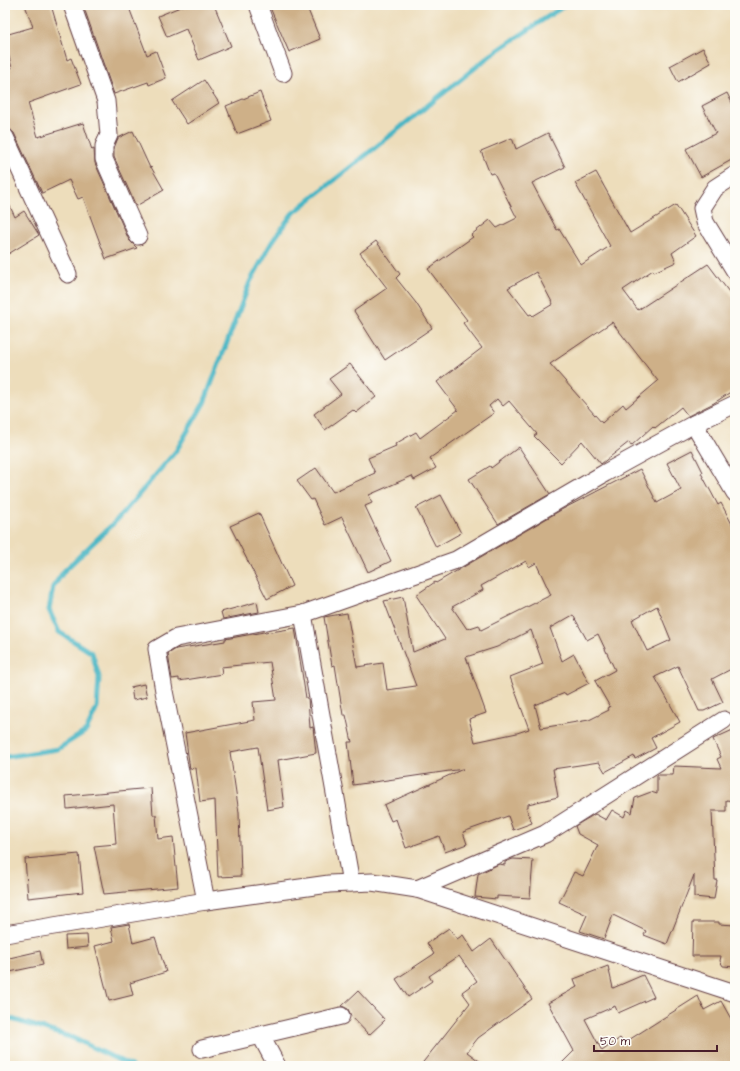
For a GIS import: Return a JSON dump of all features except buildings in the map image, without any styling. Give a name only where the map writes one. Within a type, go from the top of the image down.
[{"type":"street","points":[[72,5],[106,101],[109,135],[104,146],[104,159],[138,236]]},
{"type":"street","points":[[258,5],[283,73]]},
{"type":"street","points":[[5,137],[68,274]]},
{"type":"street","points":[[735,175],[715,188],[702,208],[705,222],[735,272]]},
{"type":"street","points":[[206,901],[157,649],[176,638],[303,614],[456,560],[605,473],[694,424],[735,404]]},
{"type":"street","points":[[694,424],[735,493]]},
{"type":"street","points":[[303,614],[350,883]]},
{"type":"street","points":[[417,889],[545,834],[724,720]]},
{"type":"street","points":[[5,934],[206,901],[329,884],[372,882],[417,889],[735,993]]},
{"type":"street","points":[[202,1049],[341,1016]]},
{"type":"street","points":[[261,1036],[277,1066]]},
{"type":"waterway","points":[[5,757],[58,749],[86,731],[97,708],[99,677],[92,653],[59,632],[49,610],[53,587],[64,571],[117,520],[176,451],[204,403],[250,282],[272,242],[292,214],[491,55],[565,5]]},
{"type":"waterway","points":[[5,1017],[73,1038],[131,1066]]}]
